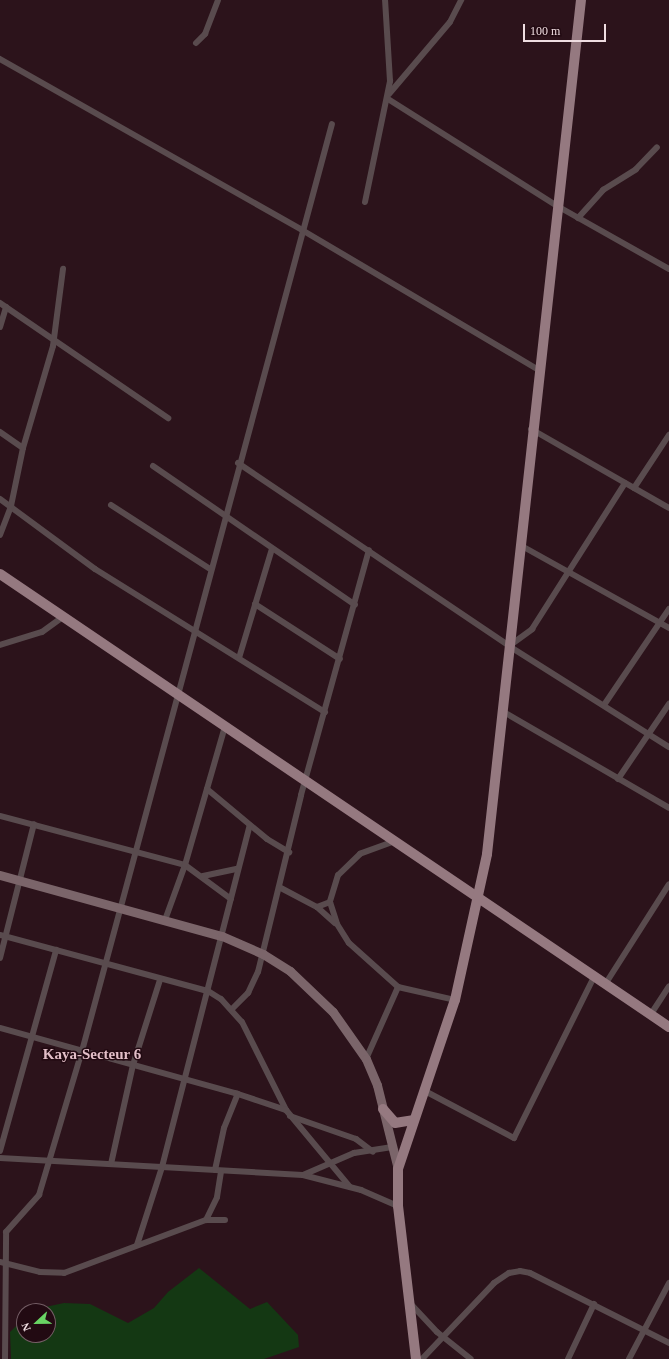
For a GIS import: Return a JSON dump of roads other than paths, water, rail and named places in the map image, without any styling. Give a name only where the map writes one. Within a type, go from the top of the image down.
[{"type":"main road","points":[[416,1359],[398,1206],[398,1169],[454,1000],[487,854],[531,429],[559,207],[581,0]]},
{"type":"main road","points":[[0,574],[179,696],[396,840],[669,1027]]},
{"type":"main road","points":[[0,875],[222,936],[263,954],[306,983],[345,1026],[366,1059],[383,1109],[391,1147],[398,1169]]},
{"type":"main road","points":[[383,1109],[395,1123],[413,1120]]},
{"type":"street","points":[[196,43],[205,34],[218,0]]},
{"type":"street","points":[[365,202],[388,97],[390,52],[385,0]]},
{"type":"street","points":[[388,97],[450,22],[461,0]]},
{"type":"street","points":[[0,59],[302,230],[539,370]]},
{"type":"street","points":[[388,97],[559,207],[669,269]]},
{"type":"street","points":[[5,1359],[3,1262],[6,1232],[39,1195],[82,1052],[106,964],[134,850],[179,696],[194,630],[238,463],[332,124]]},
{"type":"street","points":[[578,218],[603,190],[636,168],[657,147]]},
{"type":"street","points":[[0,535],[11,506],[23,448],[54,340],[63,268]]},
{"type":"street","points":[[0,327],[3,305],[168,418]]},
{"type":"street","points":[[531,429],[669,508]]},
{"type":"street","points":[[0,432],[23,448]]},
{"type":"street","points":[[634,488],[669,435]]},
{"type":"street","points":[[238,463],[369,550],[509,646],[669,747]]},
{"type":"street","points":[[153,466],[224,517],[355,604]]},
{"type":"street","points":[[509,646],[532,629],[625,483]]},
{"type":"street","points":[[0,499],[95,569],[325,712]]},
{"type":"street","points":[[111,505],[210,569]]},
{"type":"street","points":[[520,545],[669,628]]},
{"type":"street","points":[[239,658],[272,549]]},
{"type":"street","points":[[232,1009],[252,986],[263,954],[306,780],[369,550]]},
{"type":"street","points":[[255,604],[340,659]]},
{"type":"street","points":[[604,705],[669,609]]},
{"type":"street","points":[[0,645],[42,632],[63,617]]},
{"type":"street","points":[[618,779],[669,704]]},
{"type":"street","points":[[502,711],[669,808]]},
{"type":"street","points":[[165,920],[185,865],[225,726]]},
{"type":"street","points":[[207,789],[250,825],[289,852]]},
{"type":"street","points":[[0,816],[134,850],[185,865],[203,876],[231,899]]},
{"type":"street","points":[[0,958],[3,936],[21,881],[34,824]]},
{"type":"street","points":[[137,1245],[162,1167],[183,1078],[208,991],[237,869],[250,825]]},
{"type":"street","points":[[336,924],[330,902],[335,882],[344,867],[373,847],[396,840]]},
{"type":"street","points":[[203,876],[237,869]]},
{"type":"street","points":[[606,983],[669,884]]},
{"type":"street","points":[[279,887],[317,907],[336,924],[352,947],[398,987],[454,1000]]},
{"type":"street","points":[[317,907],[330,902]]},
{"type":"street","points":[[3,936],[160,980],[208,991],[232,1009],[288,1113],[350,1187]]},
{"type":"street","points":[[0,1152],[56,950]]},
{"type":"street","points":[[423,1090],[514,1138],[594,975]]},
{"type":"street","points":[[111,1164],[133,1064],[160,980]]},
{"type":"street","points":[[651,1014],[669,986]]},
{"type":"street","points":[[366,1059],[398,987]]},
{"type":"street","points":[[0,1028],[33,1036],[82,1052],[133,1064],[238,1094],[356,1139],[373,1152]]},
{"type":"street","points":[[206,1220],[216,1197],[224,1128],[238,1094]]},
{"type":"street","points":[[303,1175],[328,1162],[354,1153],[373,1152],[391,1147]]},
{"type":"street","points":[[0,1158],[303,1175],[350,1187],[398,1206]]},
{"type":"street","points":[[3,1262],[33,1270],[64,1273],[206,1220],[225,1220]]},
{"type":"street","points":[[422,1359],[509,1273],[530,1273],[669,1343]]},
{"type":"street","points":[[629,1359],[669,1283]]},
{"type":"street","points":[[409,1302],[444,1337],[471,1359]]},
{"type":"street","points":[[568,1359],[594,1304]]},
{"type":"district","name":"Kaya-Secteur 6","points":[[92,1055]]}]
